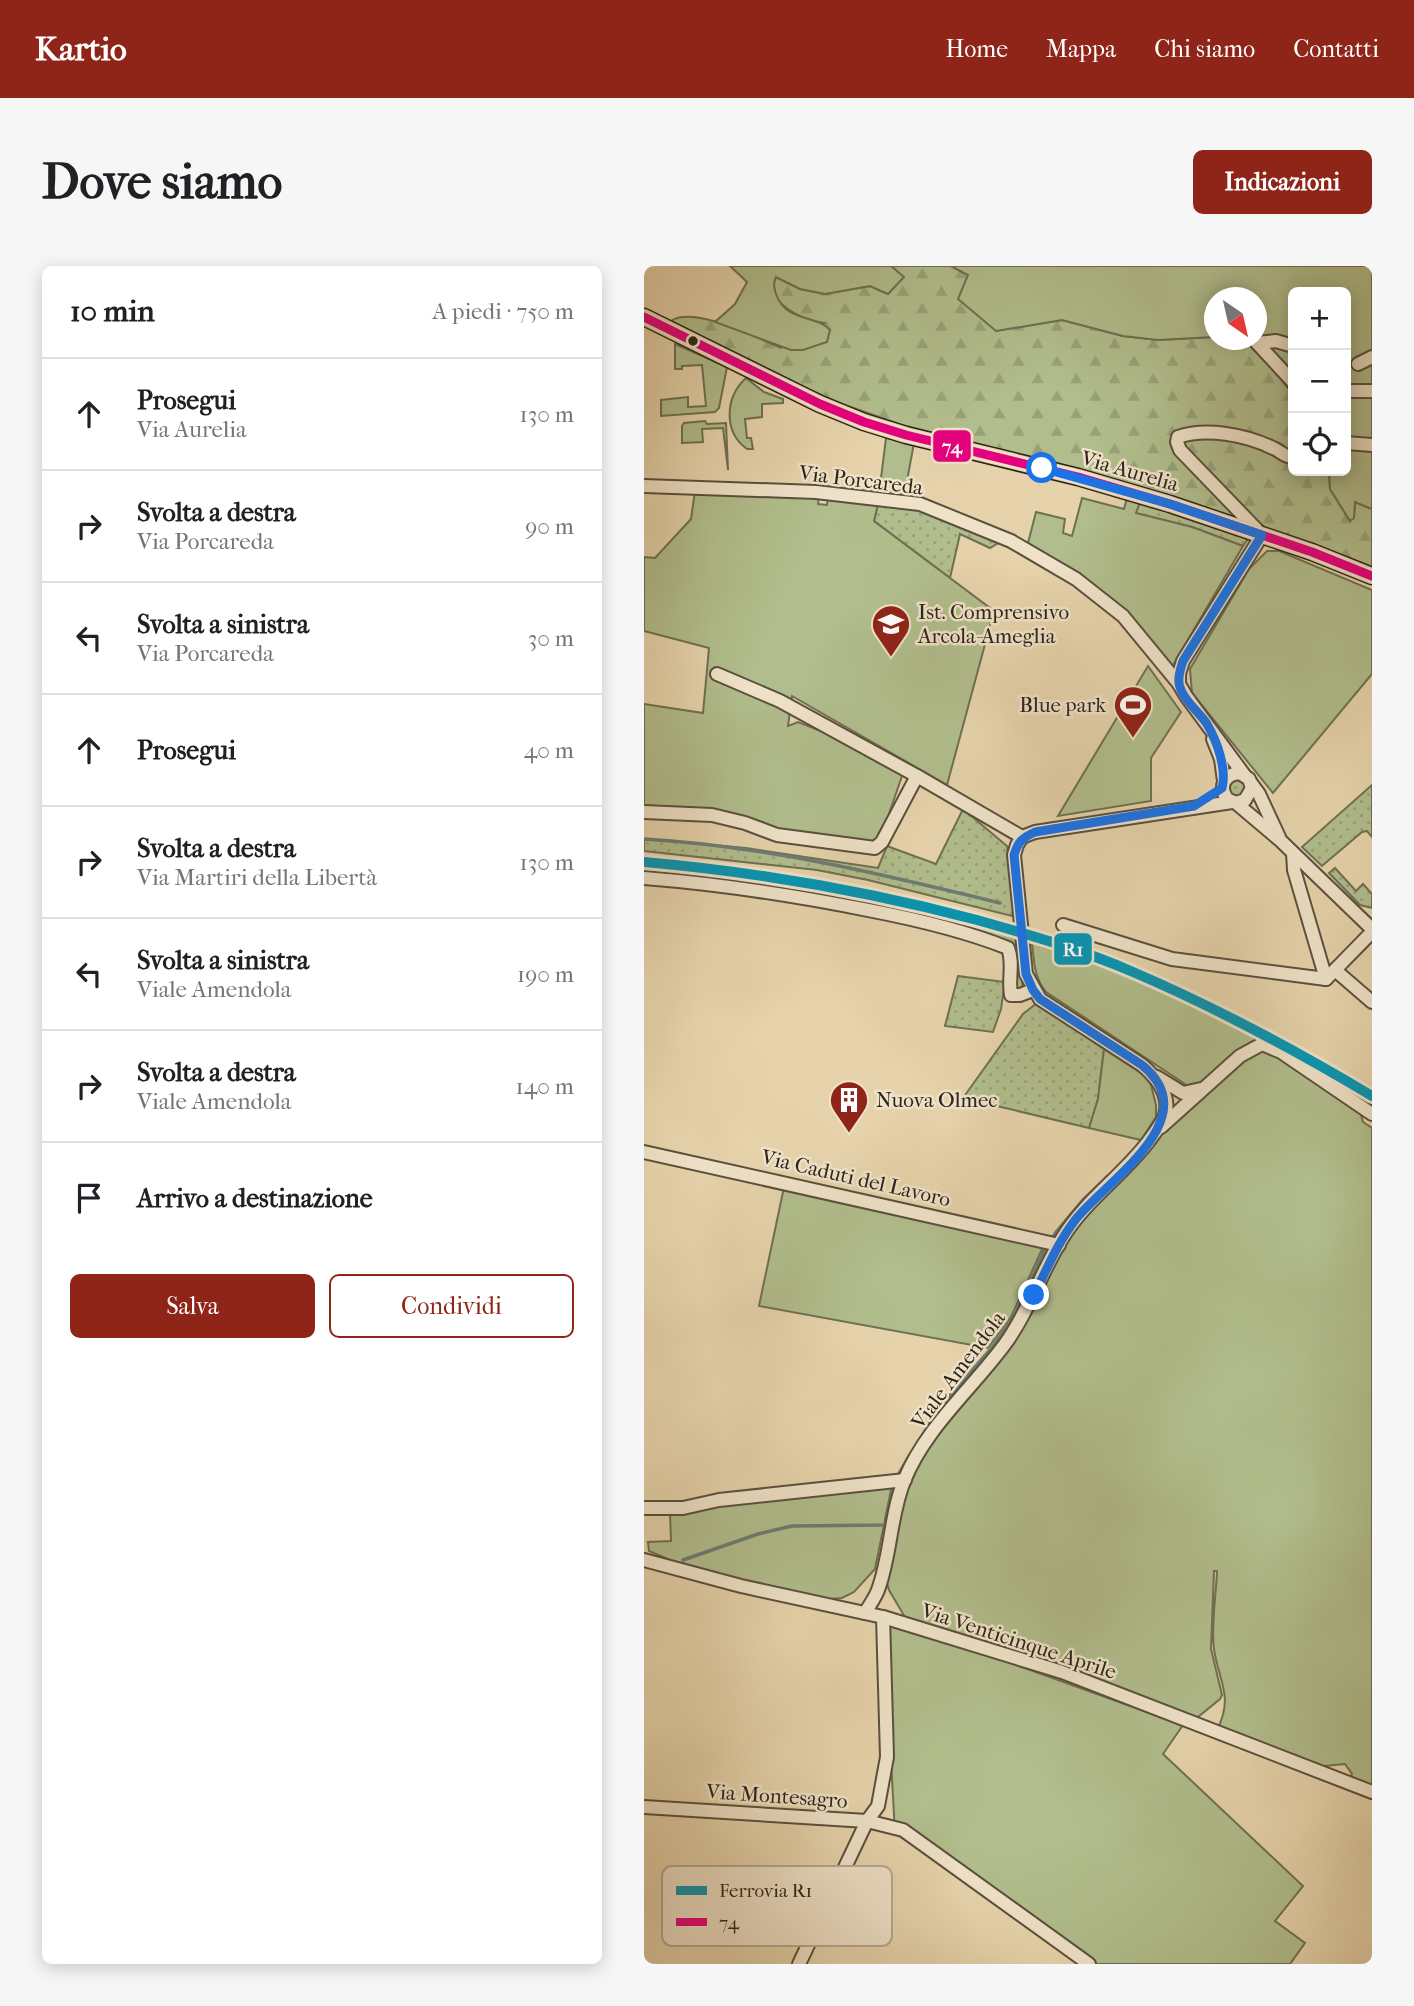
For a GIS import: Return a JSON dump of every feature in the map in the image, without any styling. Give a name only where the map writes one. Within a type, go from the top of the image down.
[{"type":"main road","name":"Via Aurelia","points":[[644,317],[820,404],[864,422],[906,435],[1079,477],[1170,504],[1372,576]]},
{"type":"street","points":[[1288,345],[1276,341],[1257,342],[1288,376]]},
{"type":"street","points":[[1358,364],[1372,357]]},
{"type":"street","points":[[1351,391],[1372,391]]},
{"type":"street","points":[[1179,684],[1183,661],[1262,535],[1180,450],[1178,437],[1201,432],[1226,435],[1251,440],[1288,457]]},
{"type":"street","points":[[1351,443],[1372,445]]},
{"type":"street","name":"Via Porcareda","points":[[644,486],[834,493],[920,504],[1011,541],[1076,579],[1123,616],[1179,684],[1208,725]]},
{"type":"street","points":[[717,674],[780,701],[1022,837]]},
{"type":"street","points":[[1208,725],[1259,794],[1281,841]]},
{"type":"street","points":[[1208,725],[1221,759],[1227,799],[1281,841],[1372,931],[1331,974]]},
{"type":"street","points":[[1194,806],[1234,774],[1248,780]]},
{"type":"street","points":[[644,812],[712,815],[745,823],[776,835],[875,848],[882,842],[917,776]]},
{"type":"street","points":[[1202,1089],[1183,1093],[1040,999],[1026,974],[1014,855],[1022,837],[1035,832],[1234,802],[1249,797],[1248,780]]},
{"type":"street","points":[[1293,853],[1294,870],[1331,974]]},
{"type":"street","points":[[644,878],[787,894],[899,916],[983,938],[1008,948],[1012,960],[1010,995],[1020,995],[1033,990]]},
{"type":"street","points":[[1063,925],[1172,960],[1331,974],[1372,1002]]},
{"type":"street","points":[[1155,1133],[1240,1056],[1262,1044],[1281,1052],[1372,1114]]},
{"type":"street","name":"Viale Amendola","points":[[865,1613],[878,1591],[894,1517],[897,1481],[942,1418],[1003,1346],[1021,1320],[1052,1243],[1134,1160],[1155,1133],[1165,1114],[1165,1097],[1157,1077]]},
{"type":"street","name":"Via Caduti del Lavoro","points":[[644,1152],[1052,1243]]},
{"type":"street","points":[[644,1508],[683,1508],[719,1500],[897,1481]]},
{"type":"street","name":"Via Venticinque Aprile","points":[[644,1560],[741,1586],[883,1617],[1062,1672],[1372,1792]]},
{"type":"street","name":"Via Montesagro","points":[[644,1807],[867,1821],[878,1806],[887,1757],[883,1617]]},
{"type":"street","points":[[846,1866],[867,1821],[903,1830],[1089,1964]]},
{"type":"street","points":[[799,1964],[808,1946]]},
{"type":"green space","points":[[730,266],[891,266],[904,277],[888,294],[870,286],[825,294],[800,289],[776,277],[776,294],[787,310],[830,330],[827,342],[803,350],[791,350],[715,322],[735,304],[747,282]]},
{"type":"green space","points":[[891,266],[951,266],[968,275],[996,331],[1062,320],[1123,336],[1158,340],[1204,338],[1204,350],[1259,350],[1288,388],[1288,476],[1329,476],[1330,489],[1350,521],[1354,517],[1355,502],[1372,509],[1372,570],[1116,480],[902,425],[842,404],[786,380],[671,321],[681,317],[709,320],[781,348],[824,323],[797,314],[780,303],[775,295],[776,277],[800,289],[825,294],[870,286],[888,294],[903,277]]},
{"type":"green space","points":[[951,266],[1372,266],[1372,509],[1355,502],[1354,518],[1350,521],[1330,489],[1329,476],[1351,476],[1351,287],[1288,287],[1288,388],[1259,350],[1267,350],[1267,287],[1204,287],[1204,338],[1158,340],[1123,336],[1062,320],[996,331],[958,299],[968,275]]},
{"type":"green space","points":[[675,344],[727,367],[719,408],[715,412],[661,416],[661,400],[688,397],[688,407],[706,406],[702,365],[675,369]]},
{"type":"green space","points":[[746,378],[764,392],[783,399],[783,403],[762,404],[762,417],[745,419],[747,438],[751,438],[753,449],[747,449],[739,442],[731,424],[730,414],[734,395]]},
{"type":"green space","points":[[705,421],[707,424],[726,423],[728,470],[723,428],[702,429],[703,442],[682,443],[684,423]]},
{"type":"green space","points":[[886,438],[914,443],[904,497],[879,494]]},
{"type":"green space","points":[[695,491],[819,496],[818,504],[827,505],[828,496],[878,504],[874,521],[994,611],[947,785],[792,696],[788,726],[798,722],[831,735],[903,773],[879,843],[778,831],[711,811],[644,805],[644,704],[703,713],[709,648],[644,631],[644,557],[655,558],[691,519]]},
{"type":"green space","points":[[1082,498],[1124,509],[1127,498],[1140,502],[1136,513],[1192,527],[1243,546],[1172,667],[1065,567],[1028,543],[1036,512],[1065,519],[1063,533],[1072,536]]},
{"type":"green space","points":[[1140,502],[1248,539],[1243,546],[1192,527],[1135,513]]},
{"type":"green space","points":[[878,504],[920,507],[1003,540],[990,548],[960,534],[950,578],[874,521]]},
{"type":"green space","points":[[1267,551],[1279,551],[1372,590],[1372,674],[1273,793],[1192,693],[1190,669],[1249,569]]},
{"type":"green space","name":"Blue park","points":[[1148,666],[1181,712],[1151,758],[1151,801],[1058,816]]},
{"type":"green space","points":[[1237,779],[1243,782],[1246,788],[1243,794],[1237,797],[1231,794],[1228,788],[1231,782]]},
{"type":"green space","points":[[1372,785],[1372,837],[1367,831],[1362,832],[1322,866],[1302,847]]},
{"type":"green space","points":[[963,809],[1007,846],[1016,917],[817,870],[644,851],[644,839],[746,848],[878,868],[887,846],[936,864]]},
{"type":"green space","points":[[644,867],[785,884],[879,901],[1016,939],[1023,991],[1012,990],[1014,959],[985,935],[644,875]]},
{"type":"green space","points":[[1335,868],[1356,891],[1363,884],[1372,894],[1372,908],[1360,905],[1329,873]]},
{"type":"green space","points":[[1032,943],[1148,984],[1205,1009],[1259,1038],[1241,1048],[1205,1083],[1188,1086],[1046,992],[1037,975]]},
{"type":"green space","points":[[958,976],[1005,982],[1001,1009],[993,1032],[945,1026]]},
{"type":"green space","points":[[1037,1003],[1104,1049],[1098,1099],[1089,1128],[963,1098],[1023,1014]]},
{"type":"green space","points":[[1262,1046],[1359,1107],[1363,1122],[1372,1128],[1372,1790],[1349,1782],[1352,1774],[1345,1764],[1314,1767],[1217,1730],[1225,1698],[1213,1640],[1217,1571],[1214,1571],[1211,1649],[1222,1695],[1193,1721],[909,1624],[889,1590],[884,1573],[906,1481],[931,1438],[1005,1347],[1064,1239],[1156,1134],[1203,1090]]},
{"type":"green space","points":[[1104,1049],[1144,1075],[1151,1085],[1156,1117],[1141,1140],[1089,1128],[1098,1099]]},
{"type":"green space","points":[[784,1187],[1043,1247],[1011,1317],[988,1348],[759,1306]]},
{"type":"green space","points":[[892,1485],[875,1569],[854,1592],[842,1598],[829,1599],[771,1588],[689,1568],[649,1551],[648,1542],[671,1541],[670,1513],[720,1502]]},
{"type":"green space","points":[[883,1617],[1183,1725],[1163,1754],[1303,1886],[1275,1921],[1305,1943],[1290,1964],[1089,1964],[895,1833]]},
{"type":"waterway","points":[[644,839],[779,855],[1000,903]]},
{"type":"waterway","points":[[921,1438],[943,1403],[991,1349],[1014,1317],[1045,1249],[1057,1231],[1108,1176]]},
{"type":"waterway","points":[[897,1477],[909,1456]]},
{"type":"waterway","points":[[683,1560],[758,1534],[792,1526],[886,1525],[894,1484]]},
{"type":"rail line","name":"R1","points":[[644,862],[770,877],[853,892],[977,920],[1056,943],[1164,985],[1224,1014],[1372,1096]]},
{"type":"transit line","name":"74","points":[[644,317],[820,404],[864,422],[906,435],[1078,477],[1170,504],[1312,552],[1372,576]]},
{"type":"place","name":"Ist. Comprensivo Arcola-Ameglia","points":[[891,658]]},
{"type":"place","name":"Blue park","points":[[1133,739]]},
{"type":"place","name":"Nuova Olmec","points":[[849,1134]]},
{"type":"route","points":[[1034,1295],[1062,1238],[1077,1217],[1134,1160],[1155,1133],[1165,1114],[1165,1097],[1157,1077],[1040,999],[1033,990],[1026,974],[1014,855],[1017,845],[1022,837],[1035,832],[1194,806],[1222,788],[1224,781],[1221,759],[1208,725],[1181,690],[1179,674],[1183,661],[1262,535],[1170,504],[1042,468]]}]
